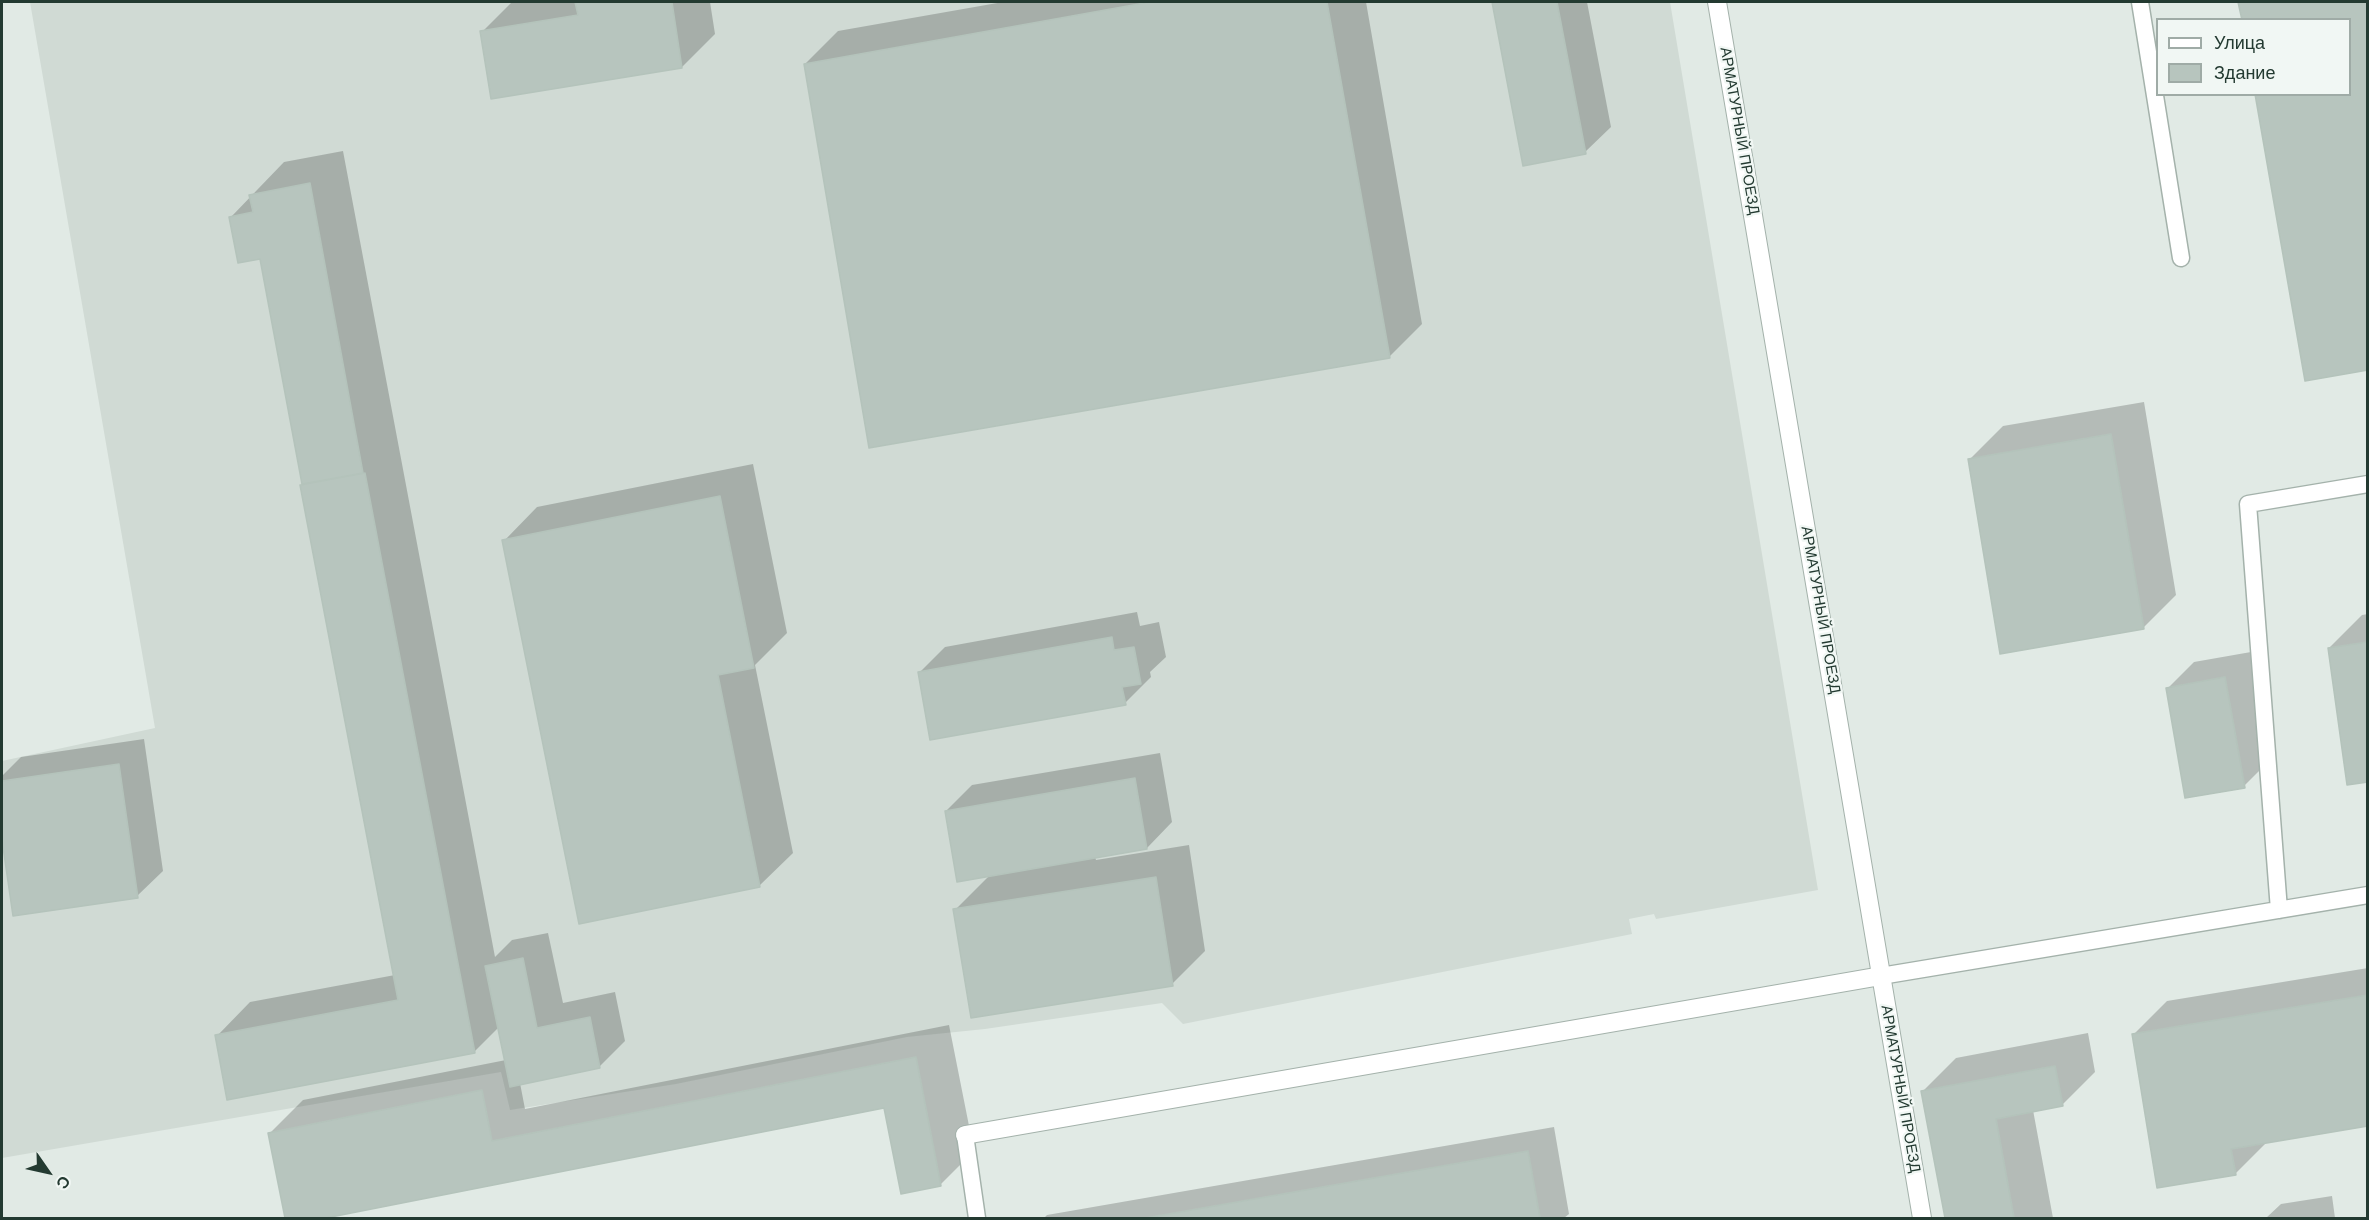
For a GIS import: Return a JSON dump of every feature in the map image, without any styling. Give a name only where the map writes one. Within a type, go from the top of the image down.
[{"type":"street","name":"АРМАТУРНЫЙ ПРОЕЗД","points":[[1717,2],[1922,1218]]},
{"type":"street","points":[[965,1135],[1881,976]]},
{"type":"lane","points":[[2140,2],[2181,258]]},
{"type":"lane","points":[[2280,910],[2248,504],[2367,484]]},
{"type":"lane","points":[[1881,976],[2367,895]]},
{"type":"lane","points":[[965,1135],[976,1218]]},
{"type":"shaded area","points":[[30,2],[1150,2],[804,64],[870,448],[1390,358],[1327,2],[1670,2],[1818,890],[1656,919],[1654,914],[1629,919],[1632,934],[1183,1024],[1162,1003],[985,1029],[907,1037],[676,1084],[510,1110],[501,1072],[2,1158],[2,761],[155,728]]},
{"type":"building","points":[[575,2],[672,2],[682,68],[491,99],[480,31],[578,15]]},
{"type":"building","points":[[1150,2],[1327,2],[1390,358],[869,448],[804,64]]},
{"type":"building","points":[[1492,2],[1557,2],[1586,154],[1523,166]]},
{"type":"building","points":[[2238,2],[2368,2],[2368,370],[2305,381],[2255,96],[2351,96],[2351,18],[2242,18]]},
{"type":"building","points":[[310,183],[363,473],[302,484],[260,259],[238,263],[229,217],[253,212],[249,195]]},
{"type":"building","points":[[2111,434],[2144,629],[2000,654],[1968,459]]},
{"type":"building","points":[[365,473],[475,1053],[227,1100],[215,1035],[398,1000],[300,485]]},
{"type":"building","points":[[720,496],[754,668],[718,675],[760,887],[579,924],[502,540]]},
{"type":"building","points":[[1112,637],[1114,650],[1134,647],[1141,684],[1122,687],[1126,705],[930,740],[918,672]]},
{"type":"building","points":[[2368,642],[2368,782],[2347,785],[2328,648]]},
{"type":"building","points":[[2225,677],[2245,788],[2185,798],[2166,688]]},
{"type":"building","points":[[119,764],[138,898],[13,916],[2,840],[2,781]]},
{"type":"building","points":[[1135,778],[1147,849],[957,882],[945,811]]},
{"type":"building","points":[[1156,877],[1173,986],[971,1018],[953,909]]},
{"type":"building","points":[[523,958],[537,1028],[590,1017],[600,1068],[510,1087],[485,966]]},
{"type":"building","points":[[2368,995],[2368,1126],[2231,1149],[2236,1175],[2157,1188],[2132,1034]]},
{"type":"building","points":[[916,1057],[941,1186],[901,1194],[884,1108],[326,1218],[285,1218],[268,1133],[482,1090],[492,1141]]},
{"type":"building","points":[[2055,1066],[2063,1106],[1996,1119],[2014,1218],[1945,1218],[1921,1091]]},
{"type":"building","points":[[1528,1151],[1540,1218],[1146,1218]]}]
